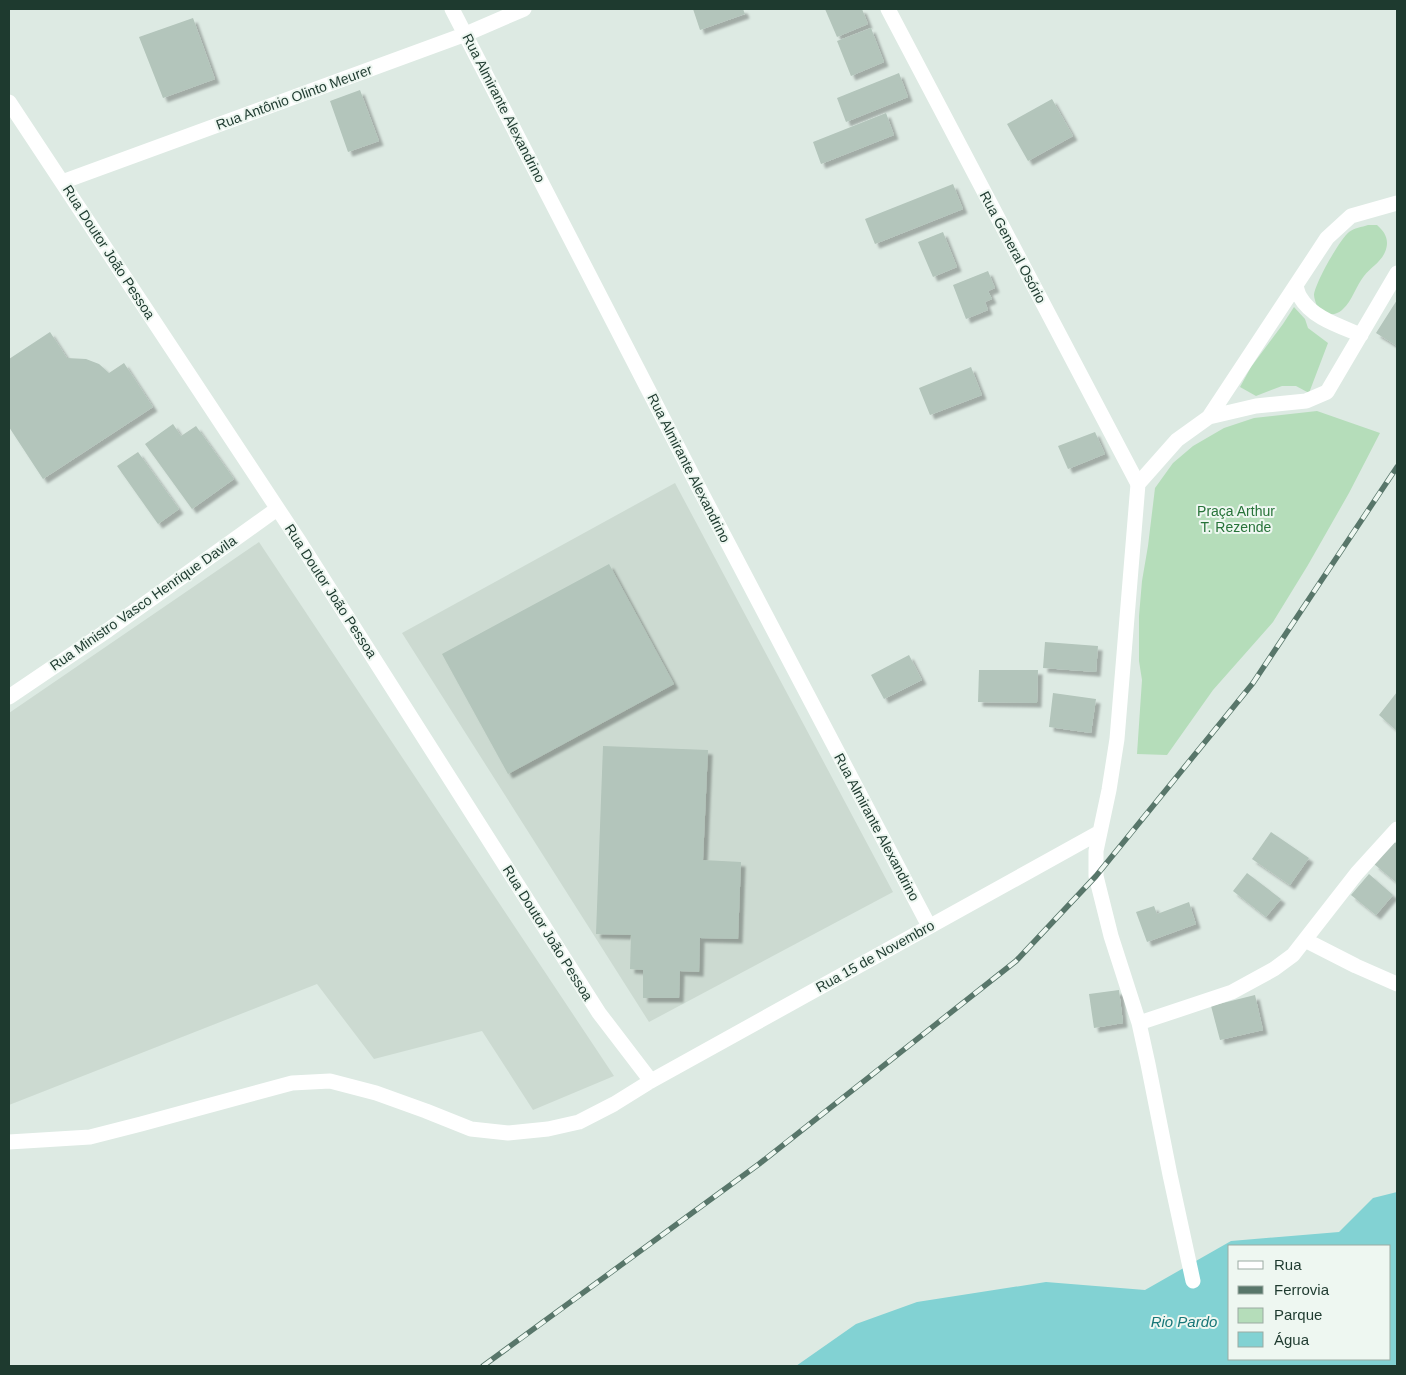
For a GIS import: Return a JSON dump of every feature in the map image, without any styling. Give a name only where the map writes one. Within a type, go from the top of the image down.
[{"type":"street","name":"Rua Almirante Alexandrino","points":[[452,9],[700,490],[929,926]]},
{"type":"street","name":"Rua Antônio Olinto Meurer","points":[[62,182],[466,34],[524,9]]},
{"type":"street","name":"Rua General Osório","points":[[888,9],[1138,484]]},
{"type":"street","name":"Rua Doutor João Pessoa","points":[[9,102],[305,549],[599,1013],[651,1081]]},
{"type":"street","points":[[1193,1281],[1139,1024],[1111,936],[1096,876],[1096,851],[1109,790],[1117,739],[1138,484],[1177,440],[1209,417],[1327,238],[1351,216],[1397,202]]},
{"type":"street","points":[[1209,417],[1256,406],[1306,401],[1327,392],[1397,273]]},
{"type":"street","points":[[1296,286],[1300,297],[1310,309],[1326,321],[1361,335]]},
{"type":"street","name":"Rua Ministro Vasco Henrique Davila","points":[[9,697],[108,630],[277,508]]},
{"type":"street","points":[[1139,1024],[1232,992],[1293,955],[1357,873],[1397,829]]},
{"type":"street","name":"Rua 15 de Novembro","points":[[9,1142],[90,1137],[292,1083],[330,1081],[426,1111],[471,1130],[508,1132],[548,1129],[579,1122],[1100,832]]},
{"type":"street","points":[[1306,940],[1356,966],[1397,984]]},
{"type":"shaded area","points":[[675,483],[893,892],[649,1022],[402,633]]},
{"type":"shaded area","points":[[259,542],[614,1076],[533,1110],[482,1031],[374,1059],[317,984],[9,1105],[9,713]]},
{"type":"green space","points":[[1368,225],[1377,225],[1384,233],[1387,240],[1385,252],[1381,259],[1364,276],[1346,306],[1338,313],[1328,315],[1317,307],[1314,295],[1315,289],[1334,252],[1345,236],[1353,230]]},
{"type":"green space","points":[[1294,307],[1305,319],[1308,328],[1328,343],[1309,393],[1296,386],[1282,386],[1256,396],[1240,387],[1251,367]]},
{"type":"green space","name":"Praça Arthur T. Rezende","points":[[1317,411],[1380,433],[1349,493],[1273,622],[1213,690],[1167,755],[1137,754],[1142,680],[1139,661],[1139,616],[1155,488],[1173,463],[1193,446],[1224,428],[1254,418]]},
{"type":"water","name":"Rio Pardo","points":[[1397,1192],[1397,1366],[796,1366],[856,1324],[917,1302],[1046,1282],[1145,1290],[1231,1241],[1339,1232],[1373,1198]]},
{"type":"building","points":[[693,9],[743,9],[745,14],[700,30]]},
{"type":"building","points":[[825,9],[862,9],[868,24],[837,37]]},
{"type":"building","points":[[193,18],[215,79],[163,98],[139,37]]},
{"type":"building","points":[[871,28],[884,62],[851,76],[837,41]]},
{"type":"building","points":[[899,73],[908,97],[846,122],[837,98]]},
{"type":"building","points":[[360,90],[379,141],[348,152],[330,101]]},
{"type":"building","points":[[1052,99],[1073,136],[1028,161],[1007,124]]},
{"type":"building","points":[[886,113],[894,135],[821,164],[813,142]]},
{"type":"building","points":[[953,184],[963,209],[875,244],[865,219]]},
{"type":"building","points":[[943,232],[957,267],[933,277],[918,242]]},
{"type":"building","points":[[988,271],[995,288],[988,291],[992,299],[985,302],[988,310],[966,319],[953,285]]},
{"type":"building","points":[[1397,300],[1397,346],[1376,333]]},
{"type":"building","points":[[50,332],[67,358],[86,359],[99,364],[109,373],[124,363],[153,407],[43,479],[9,427],[9,359]]},
{"type":"building","points":[[971,367],[982,395],[930,415],[919,388]]},
{"type":"building","points":[[173,424],[181,436],[196,426],[234,479],[192,509],[145,444]]},
{"type":"building","points":[[1095,432],[1105,454],[1068,469],[1058,446]]},
{"type":"building","points":[[138,452],[179,509],[158,524],[117,466]]},
{"type":"building","points":[[609,564],[674,684],[508,774],[442,654]]},
{"type":"building","points":[[1045,642],[1098,646],[1096,672],[1043,668]]},
{"type":"building","points":[[909,655],[922,680],[884,699],[871,675]]},
{"type":"building","points":[[979,670],[1038,670],[1037,703],[978,702]]},
{"type":"building","points":[[1397,692],[1397,731],[1379,715]]},
{"type":"building","points":[[1053,693],[1096,699],[1091,733],[1049,727]]},
{"type":"building","points":[[603,746],[708,750],[703,860],[741,862],[738,939],[700,938],[699,972],[680,971],[679,998],[643,998],[643,970],[630,969],[631,935],[596,934]]},
{"type":"building","points":[[1271,832],[1309,858],[1290,885],[1252,859]]},
{"type":"building","points":[[1393,841],[1397,844],[1397,883],[1374,864]]},
{"type":"building","points":[[1247,873],[1281,899],[1266,917],[1233,891]]},
{"type":"building","points":[[1369,874],[1393,895],[1376,915],[1351,895]]},
{"type":"building","points":[[1189,902],[1196,924],[1147,942],[1136,912],[1154,906],[1157,914]]},
{"type":"building","points":[[1119,990],[1123,1023],[1094,1028],[1089,994]]},
{"type":"building","points":[[1255,995],[1263,1030],[1220,1040],[1211,1006]]},
{"type":"railway","points":[[483,1366],[759,1164],[1016,961],[1096,876],[1253,683],[1397,467]]}]
